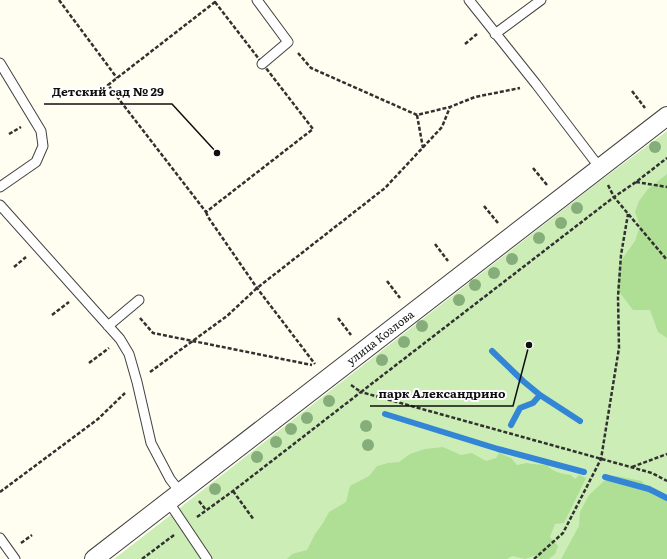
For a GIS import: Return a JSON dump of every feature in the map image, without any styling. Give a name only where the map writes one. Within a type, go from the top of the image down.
[{"type":"street","name":"улица Козлова","points":[[94,559],[603,174],[667,116]]},
{"type":"lane","points":[[257,0],[288,42],[262,64]]},
{"type":"lane","points":[[469,0],[536,84],[603,174]]},
{"type":"lane","points":[[495,34],[541,0]]},
{"type":"lane","points":[[0,63],[41,131],[43,146],[36,162],[0,187]]},
{"type":"lane","points":[[0,205],[120,339],[129,354],[151,443],[170,479],[174,497],[185,526],[207,559]]},
{"type":"lane","points":[[108,326],[139,300]]},
{"type":"lane","points":[[0,538],[15,559]]},
{"type":"path","points":[[59,0],[117,78]]},
{"type":"path","points":[[131,307],[153,333],[316,366],[257,288],[206,212],[108,85],[214,2],[313,129],[206,212]]},
{"type":"path","points":[[288,42],[310,68],[416,115],[450,107],[475,97],[536,84]]},
{"type":"path","points":[[632,91],[647,110]]},
{"type":"path","points":[[0,492],[98,419],[137,382],[227,316],[257,288],[385,188],[442,127],[450,107]]},
{"type":"path","points":[[416,115],[423,148]]},
{"type":"path","points":[[195,519],[614,197],[667,158]]},
{"type":"path","points":[[533,168],[548,187]]},
{"type":"path","points":[[603,174],[614,197],[667,260]]},
{"type":"path","points":[[636,182],[667,187]]},
{"type":"path","points":[[484,206],[499,225]]},
{"type":"path","points":[[534,559],[563,533],[601,459],[619,348],[618,297],[620,255],[628,214]]},
{"type":"path","points":[[435,244],[449,263]]},
{"type":"path","points":[[387,281],[402,300]]},
{"type":"path","points":[[52,315],[80,293]]},
{"type":"path","points":[[338,318],[353,338]]},
{"type":"path","points":[[89,363],[120,339]]},
{"type":"path","points":[[361,392],[632,467],[652,473],[667,481]]},
{"type":"path","points":[[632,467],[667,454]]},
{"type":"path","points":[[232,491],[254,520]]},
{"type":"path","points":[[142,559],[185,526]]},
{"type":"green space","points":[[667,131],[667,559],[114,559],[600,181]]},
{"type":"green space","points":[[667,174],[667,338],[658,332],[650,310],[633,310],[617,289],[620,262],[635,241],[640,226],[635,212],[639,201],[648,189]]},
{"type":"green space","points":[[443,447],[461,455],[472,453],[486,461],[496,458],[499,453],[511,458],[517,465],[527,463],[547,465],[555,471],[571,475],[575,479],[579,475],[586,478],[564,523],[555,524],[550,537],[558,546],[555,554],[549,559],[540,559],[536,555],[525,559],[512,556],[507,559],[287,559],[292,554],[307,550],[329,512],[346,502],[350,486],[369,476],[377,466],[399,462],[410,454],[425,449]]},
{"type":"green space","points":[[616,476],[642,481],[652,494],[658,497],[667,498],[667,559],[561,559],[579,526],[580,512],[589,495],[604,481],[608,481]]},
{"type":"waterway","points":[[492,351],[540,395],[533,403],[520,408],[511,425]]},
{"type":"waterway","points":[[540,395],[580,421]]},
{"type":"waterway","points":[[385,414],[498,449],[584,472]]},
{"type":"waterway","points":[[605,477],[649,489],[667,498]]},
{"type":"place","name":"Детский сад № 29","points":[[217,153]]},
{"type":"place","name":"парк Александрино","points":[[529,345]]}]
